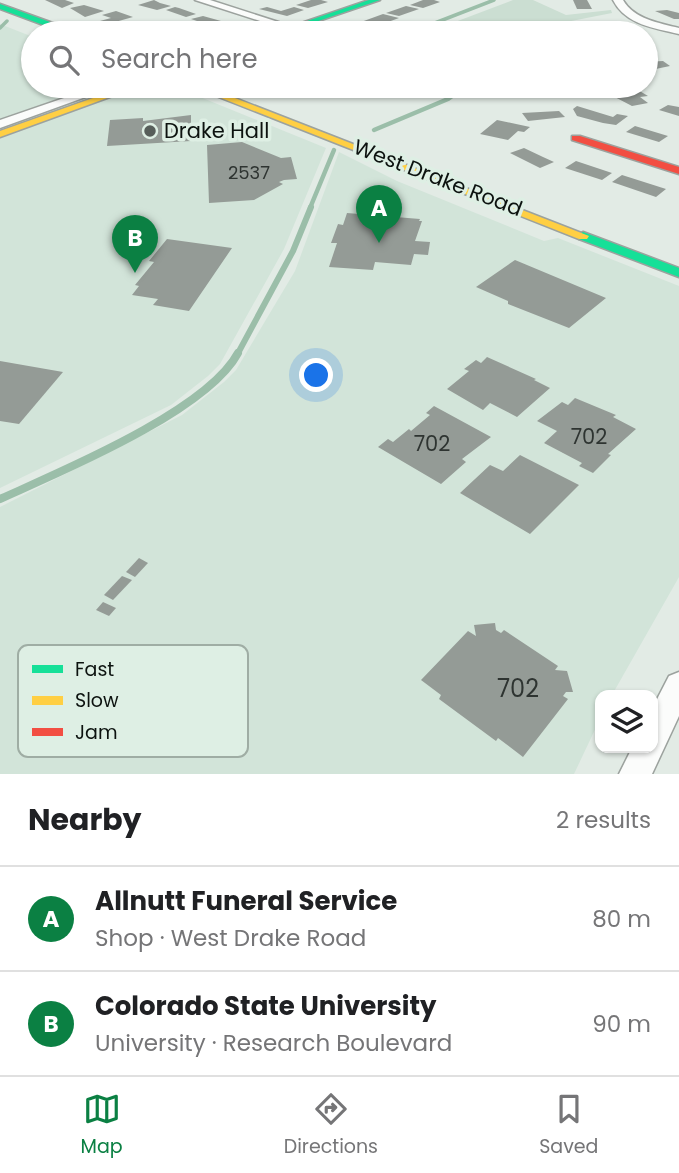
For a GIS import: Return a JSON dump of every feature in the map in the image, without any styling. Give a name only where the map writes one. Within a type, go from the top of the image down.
[{"type":"main road","points":[[314,21],[376,0]]},
{"type":"main road","points":[[0,6],[40,21]]},
{"type":"main road","points":[[0,134],[101,98]]},
{"type":"main road","name":"West Drake Road","points":[[228,98],[679,272]]},
{"type":"main road","name":"West Drake Road","points":[[262,98],[522,195]]},
{"type":"main road","points":[[288,121],[319,128],[338,126]]},
{"type":"main road","points":[[576,138],[679,171]]},
{"type":"street","points":[[200,0],[257,21]]},
{"type":"street","points":[[618,0],[623,9],[648,21]]},
{"type":"street","points":[[658,24],[679,31]]},
{"type":"street","points":[[0,124],[75,98]]},
{"type":"street","points":[[658,728],[679,685]]},
{"type":"street","points":[[635,774],[646,753]]},
{"type":"shaded area","points":[[513,0],[533,0],[566,15],[611,10],[612,13],[571,21],[458,21]]},
{"type":"shaded area","points":[[0,24],[21,32],[21,98],[203,98],[326,148],[284,249],[220,364],[171,405],[0,488]]},
{"type":"shaded area","points":[[339,152],[397,181],[544,241],[558,238],[679,286],[679,577],[615,690],[595,690],[595,730],[574,774],[0,774],[0,507],[182,415],[236,370],[295,271]]},
{"type":"building","points":[[45,0],[65,0],[74,3],[62,8]]},
{"type":"building","points":[[154,0],[171,6],[157,10],[138,5]]},
{"type":"building","points":[[311,0],[328,2],[308,8],[296,5]]},
{"type":"building","points":[[423,0],[440,2],[423,8],[410,5]]},
{"type":"building","points":[[573,0],[587,0],[592,9],[577,9]]},
{"type":"building","points":[[84,5],[104,11],[85,17],[70,8]]},
{"type":"building","points":[[406,6],[419,9],[399,16],[386,13]]},
{"type":"building","points":[[175,7],[196,14],[186,17],[166,10]]},
{"type":"building","points":[[267,7],[281,11],[294,7],[304,10],[287,16],[259,9]]},
{"type":"building","points":[[116,11],[133,17],[119,21],[100,21],[111,18],[102,15]]},
{"type":"building","points":[[655,11],[679,13],[679,19]]},
{"type":"building","points":[[383,14],[399,18],[391,21],[364,21]]},
{"type":"building","points":[[203,16],[221,21],[197,21],[191,19]]},
{"type":"building","points":[[658,61],[663,61],[670,66],[658,68]]},
{"type":"building","points":[[617,98],[641,98],[648,103],[632,106]]},
{"type":"building","points":[[668,105],[679,107],[679,116],[659,110]]},
{"type":"building","points":[[577,106],[613,117],[617,114],[628,116],[616,125],[603,123],[577,116],[573,109]]},
{"type":"building","points":[[559,111],[565,117],[528,121],[522,113]]},
{"type":"building","name":"Drake Hall","points":[[191,115],[191,141],[107,146],[110,120],[143,118],[143,121]]},
{"type":"building","points":[[497,120],[530,127],[524,132],[518,131],[508,140],[480,134]]},
{"type":"building","points":[[635,126],[668,136],[659,142],[626,132]]},
{"type":"building","points":[[242,142],[281,158],[291,157],[297,179],[279,182],[283,184],[254,200],[209,203],[207,145]]},
{"type":"building","points":[[524,148],[554,162],[540,168],[510,153]]},
{"type":"building","points":[[576,161],[612,173],[602,180],[565,168]]},
{"type":"building","points":[[622,175],[666,189],[656,197],[612,182]]},
{"type":"building","points":[[347,213],[420,219],[419,221],[422,221],[415,241],[430,242],[428,255],[414,254],[411,265],[375,262],[373,270],[329,267],[337,243],[331,243],[338,224],[343,225]]},
{"type":"building","points":[[167,239],[232,248],[189,311],[153,305],[158,299],[132,295],[139,286],[135,285],[154,262],[149,261]]},
{"type":"building","points":[[515,260],[606,298],[569,328],[508,304],[508,301],[476,287]]},
{"type":"building","points":[[487,357],[550,388],[517,417],[490,403],[483,410],[447,389],[469,371],[464,369],[476,360],[481,363]]},
{"type":"building","points":[[0,361],[63,372],[19,424],[0,421]]},
{"type":"building","points":[[575,398],[616,415],[613,417],[636,429],[608,454],[611,455],[593,473],[579,466],[582,463],[544,443],[557,431],[537,421],[562,402],[568,405]]},
{"type":"building","points":[[434,406],[491,437],[462,459],[466,462],[441,484],[378,447],[388,439],[393,442],[409,429],[411,431],[430,415],[426,413]]},
{"type":"building","points":[[520,455],[579,485],[530,534],[460,493],[490,465],[503,471]]},
{"type":"building","points":[[139,558],[148,563],[135,577],[126,572]]},
{"type":"building","points":[[122,576],[132,580],[113,600],[104,595]]},
{"type":"building","points":[[103,602],[116,608],[109,616],[96,610]]},
{"type":"building","points":[[495,623],[496,630],[501,633],[504,630],[558,666],[555,670],[567,671],[573,692],[566,692],[563,696],[568,699],[523,757],[498,738],[496,741],[439,699],[441,695],[421,680],[468,631],[476,636],[474,625]]},
{"type":"waterway","points":[[440,21],[494,0]]},
{"type":"waterway","points":[[0,28],[7,21]]},
{"type":"waterway","points":[[374,130],[449,98]]},
{"type":"waterway","points":[[310,208],[334,150]]},
{"type":"waterway","points":[[237,355],[293,251],[311,207]]},
{"type":"waterway","points":[[0,499],[94,456],[165,417],[221,375],[238,353]]},
{"type":"traffic: fast","points":[[312,21],[376,0]]},
{"type":"traffic: fast","points":[[0,6],[40,21]]},
{"type":"traffic: fast","points":[[583,236],[679,273]]},
{"type":"traffic: slow","points":[[0,134],[101,98]]},
{"type":"traffic: slow","points":[[227,98],[583,236]]},
{"type":"traffic: jam","points":[[576,138],[679,171]]},
{"type":"place","name":"Drake Hall","points":[[150,131]]},
{"type":"place","name":"Allnutt Funeral Service","points":[[379,243]]},
{"type":"place","name":"Colorado State University","points":[[135,273]]}]
